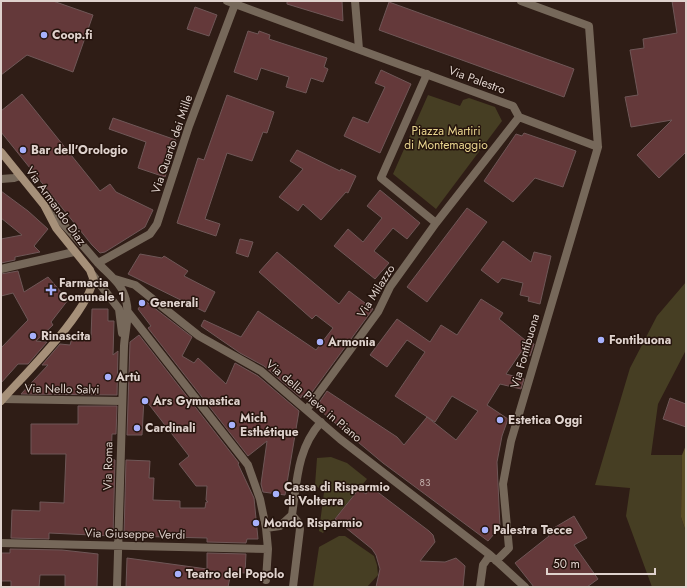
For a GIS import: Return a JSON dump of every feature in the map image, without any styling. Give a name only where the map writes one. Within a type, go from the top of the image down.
[{"type":"main road","name":"Via Armando Diaz","points":[[1,152],[44,205],[56,228],[92,274]]},
{"type":"main road","points":[[2,400],[77,312],[90,293],[93,280],[92,274]]},
{"type":"street","points":[[355,1],[359,49]]},
{"type":"street","points":[[521,1],[589,26],[598,147]]},
{"type":"street","name":"Via Palestro","points":[[231,2],[513,106],[519,117],[598,147]]},
{"type":"street","name":"Via Quarto dei Mille","points":[[98,263],[150,234],[157,224],[231,2]]},
{"type":"street","points":[[427,74],[381,178],[436,223],[519,117]]},
{"type":"street","name":"Via Fontibuona","points":[[493,558],[509,548],[503,484],[509,448],[598,147]]},
{"type":"street","points":[[1,179],[20,176]]},
{"type":"street","name":"Via Roma","points":[[44,205],[115,279],[126,300],[128,312],[124,346],[121,401],[117,587]]},
{"type":"street","name":"Via Milazzo","points":[[307,409],[378,312],[390,287],[436,223]]},
{"type":"street","points":[[1,269],[74,252]]},
{"type":"street","name":"Via Roma","points":[[92,274],[119,309],[124,346]]},
{"type":"street","name":"Via della Pieve in Piano","points":[[115,279],[125,281],[140,288],[199,336],[261,371],[307,409],[340,439],[493,558],[525,587]]},
{"type":"street","points":[[128,312],[248,465],[260,499],[266,528],[268,549],[266,580]]},
{"type":"street","name":"Via Nello Salvi","points":[[2,400],[121,401]]},
{"type":"street","points":[[266,528],[280,526],[292,515],[300,458],[314,429],[321,422]]},
{"type":"street","points":[[292,515],[298,522],[300,529],[293,587]]},
{"type":"street","name":"Via Giuseppe Verdi","points":[[1,543],[268,549]]},
{"type":"street","points":[[480,587],[483,564],[493,558]]},
{"type":"green space","name":"Piazza Martiri di Montemaggio","points":[[428,95],[460,106],[463,100],[469,98],[495,107],[502,121],[436,209],[393,174]]},
{"type":"green space","points":[[686,282],[686,350],[658,404],[651,455],[682,455],[681,517],[686,532],[686,587],[652,587],[626,516],[630,488],[595,485],[630,368],[657,316]]},
{"type":"green space","points":[[331,457],[347,463],[367,479],[323,533],[319,531],[324,492],[315,485],[317,458]]},
{"type":"green space","points":[[339,536],[345,536],[374,556],[378,575],[367,587],[313,587],[319,547]]},
{"type":"shaded area","points":[[686,445],[686,532],[681,517],[682,455]]},
{"type":"building","name":"Coop.fi","points":[[1,1],[53,1],[93,15],[73,72],[27,55],[1,75]]},
{"type":"building","points":[[287,1],[342,1],[343,21],[287,4]]},
{"type":"building","points":[[672,1],[686,1],[686,152],[659,178],[637,155],[672,120],[631,127],[625,97],[638,95],[630,50],[644,48],[643,39],[677,33]]},
{"type":"building","points":[[389,2],[574,69],[564,97],[379,30]]},
{"type":"building","points":[[195,7],[217,15],[209,36],[187,29]]},
{"type":"building","points":[[248,31],[258,34],[259,31],[270,35],[269,39],[327,58],[324,67],[328,69],[323,82],[311,78],[306,93],[286,87],[289,77],[261,68],[257,80],[234,72]]},
{"type":"building","points":[[381,70],[411,84],[380,153],[344,136],[353,117],[368,123],[385,87],[375,83]]},
{"type":"building","points":[[22,94],[100,191],[110,184],[116,192],[153,210],[145,227],[105,252],[100,253],[92,245],[1,132],[1,111]]},
{"type":"building","points":[[227,95],[274,112],[267,133],[263,132],[252,161],[227,153],[205,219],[220,224],[216,236],[177,223],[198,158],[204,160]]},
{"type":"building","points":[[113,118],[176,140],[165,177],[138,168],[146,142],[109,129]]},
{"type":"building","points":[[524,133],[576,151],[563,187],[535,178],[513,202],[484,181],[516,134],[522,136]]},
{"type":"building","points":[[297,150],[340,171],[341,169],[356,176],[348,193],[346,192],[321,220],[303,204],[298,211],[279,197],[303,169],[290,161]]},
{"type":"building","points":[[380,190],[420,223],[407,239],[393,228],[374,251],[389,263],[375,279],[334,246],[348,229],[363,242],[382,218],[367,206]]},
{"type":"building","points":[[1,191],[28,211],[48,229],[34,246],[40,252],[15,257],[15,260],[1,263],[1,239],[22,235],[1,218]]},
{"type":"building","points":[[467,208],[487,222],[427,302],[407,287]]},
{"type":"building","points":[[240,239],[253,242],[248,257],[236,253]]},
{"type":"building","points":[[503,241],[531,262],[534,252],[551,256],[540,304],[528,301],[529,297],[520,295],[523,283],[502,278],[498,283],[481,270]]},
{"type":"building","points":[[277,252],[339,304],[349,291],[373,309],[307,399],[302,395],[301,398],[264,366],[240,353],[201,326],[204,320],[241,337],[258,311],[316,350],[333,328],[316,315],[312,319],[259,272]]},
{"type":"building","points":[[140,254],[162,258],[164,256],[188,271],[184,276],[215,292],[205,312],[128,274]]},
{"type":"building","points":[[18,271],[24,292],[48,277],[68,300],[51,322],[53,325],[36,341],[47,342],[28,364],[18,364],[1,383],[1,348],[28,320],[13,293],[1,296],[1,274]]},
{"type":"building","points":[[481,299],[503,313],[499,319],[525,340],[534,344],[530,356],[521,352],[506,374],[524,379],[521,389],[500,384],[487,405],[508,419],[502,436],[497,462],[500,527],[488,541],[383,463],[316,407],[327,391],[397,437],[404,445],[427,417],[456,440],[478,411],[452,396],[435,422],[395,396],[425,352],[407,340],[387,367],[370,355],[397,319],[430,342],[441,325],[457,335]]},
{"type":"building","points":[[144,300],[192,337],[182,356],[194,363],[198,358],[226,384],[235,363],[258,376],[299,411],[285,495],[263,492],[261,484],[267,441],[248,456],[148,328],[151,326],[138,309]]},
{"type":"building","points":[[92,309],[108,309],[108,321],[114,321],[113,355],[118,351],[117,395],[21,394],[48,365],[42,365],[60,344],[70,345],[72,338],[91,338]]},
{"type":"building","points":[[139,335],[239,463],[238,464],[254,498],[258,539],[247,539],[246,543],[207,542],[207,538],[124,536],[126,460],[150,461],[149,478],[154,478],[153,500],[180,501],[180,508],[205,508],[206,502],[208,502],[206,500],[207,486],[196,486],[179,464],[189,456],[144,398],[142,435],[127,435],[130,342]]},
{"type":"building","points":[[670,398],[686,404],[686,427],[663,419]]},
{"type":"building","points":[[78,406],[117,406],[116,434],[112,434],[111,459],[115,460],[113,536],[49,533],[49,539],[11,538],[12,510],[40,511],[40,502],[64,503],[66,454],[31,454],[31,424],[78,424]]},
{"type":"building","points":[[371,487],[433,535],[435,542],[420,561],[445,562],[456,558],[465,566],[463,587],[376,587],[380,569],[376,555],[372,549],[335,519],[359,489],[366,494]]},
{"type":"building","points":[[574,516],[587,538],[574,545],[598,579],[587,587],[534,587],[515,563],[549,536],[547,532]]},
{"type":"building","points":[[10,549],[62,550],[98,554],[97,587],[65,587],[65,575],[40,575],[39,587],[11,587],[11,581],[1,581],[1,553],[10,553]]},
{"type":"building","name":"Teatro del Popolo","points":[[207,553],[246,554],[245,573],[231,572],[228,587],[126,587],[127,558],[207,569]]},
{"type":"place","name":"Coop.fi","points":[[44,35]]},
{"type":"place","name":"Bar dell'Orologio","points":[[23,150]]},
{"type":"place","name":"Farmacia Comunale 1","points":[[51,290]]},
{"type":"place","name":"Generali","points":[[142,303]]},
{"type":"place","name":"Rinascita","points":[[33,336]]},
{"type":"place","name":"Fontibuona","points":[[601,340]]},
{"type":"place","name":"Armonia","points":[[320,342]]},
{"type":"place","name":"Artù","points":[[108,377]]},
{"type":"place","name":"Ars Gymnastica","points":[[145,401]]},
{"type":"place","name":"Estetica Oggi","points":[[500,420]]},
{"type":"place","name":"Mich Esthétique","points":[[232,425]]},
{"type":"place","name":"Cardinali","points":[[137,428]]},
{"type":"place","name":"Cassa di Risparmio di Volterra","points":[[276,494]]},
{"type":"place","name":"Mondo Risparmio","points":[[256,523]]},
{"type":"place","name":"Palestra Tecce","points":[[485,530]]},
{"type":"place","name":"Teatro del Popolo","points":[[178,574]]}]
